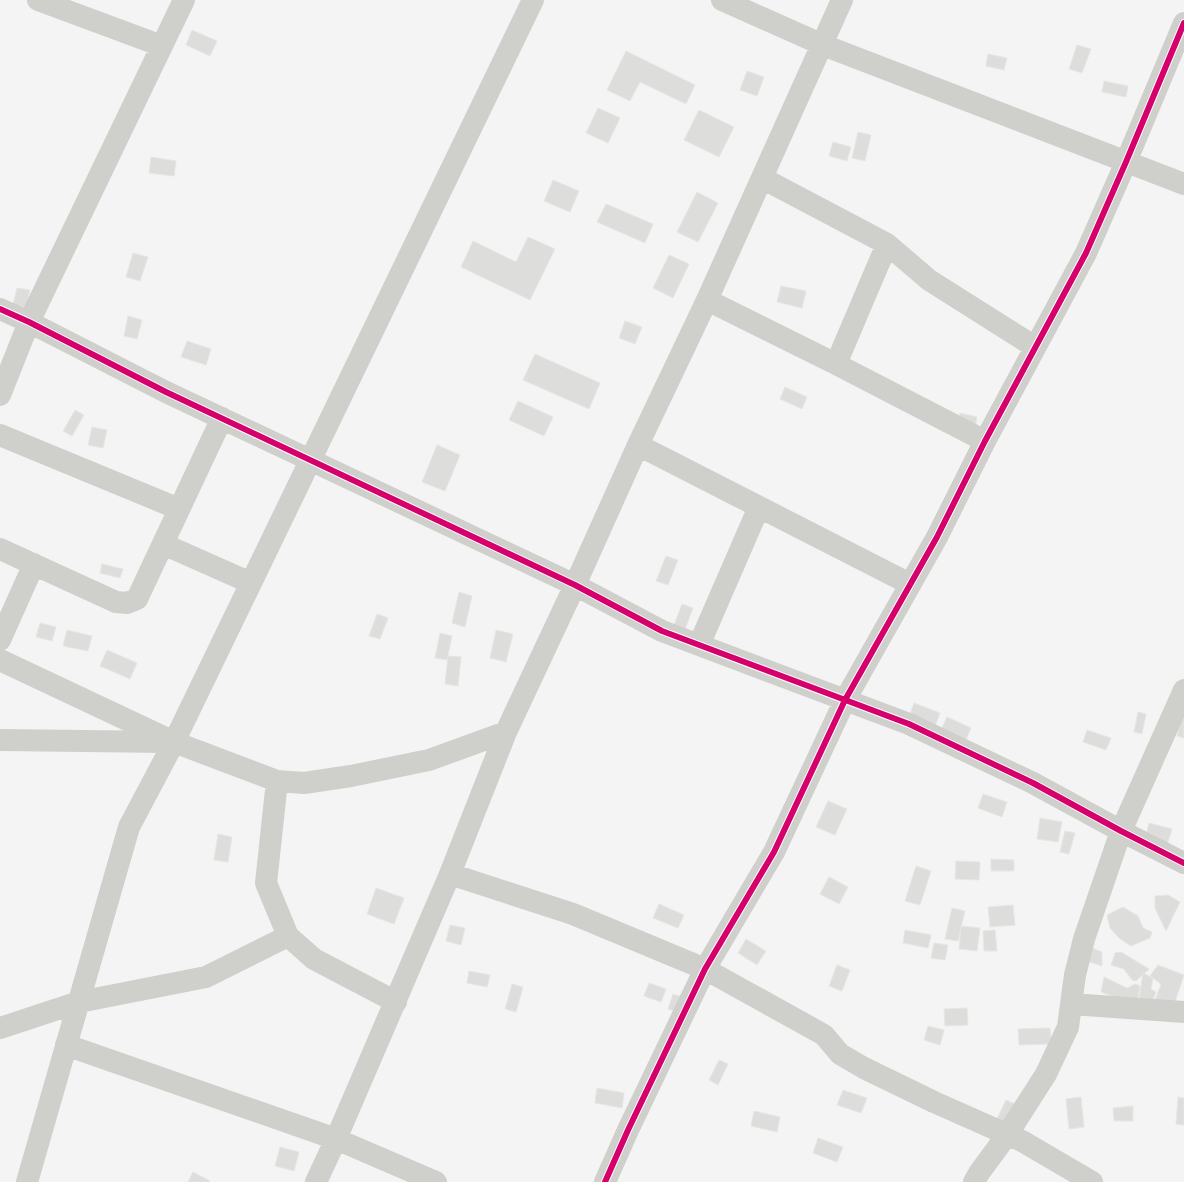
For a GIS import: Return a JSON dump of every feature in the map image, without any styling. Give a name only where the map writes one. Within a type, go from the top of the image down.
[{"type":"street","points":[[38,0],[162,46]]},
{"type":"street","points":[[0,395],[29,322],[184,0]]},
{"type":"street","points":[[27,1182],[129,827],[174,742],[533,0]]},
{"type":"street","points":[[722,0],[822,45],[1184,184]]},
{"type":"street","points":[[316,1182],[396,1002],[450,874],[506,732],[762,178],[842,0]]},
{"type":"street","points":[[605,1182],[628,1130],[705,969],[774,852],[845,700],[936,537],[985,441],[1086,253],[1184,23]]},
{"type":"street","points":[[762,178],[887,244],[929,280],[1035,347]]},
{"type":"street","points":[[836,364],[887,244]]},
{"type":"street","points":[[706,300],[836,364],[985,441]]},
{"type":"street","points":[[0,309],[222,418],[575,585],[662,630],[909,724],[1026,779],[1121,831],[1184,863]]},
{"type":"street","points":[[0,548],[116,602],[127,603],[137,599],[222,418]]},
{"type":"street","points":[[0,435],[179,509]]},
{"type":"street","points":[[638,445],[910,584]]},
{"type":"street","points":[[699,645],[759,507]]},
{"type":"street","points":[[163,544],[251,583]]},
{"type":"street","points":[[0,640],[34,564]]},
{"type":"street","points":[[0,660],[174,742],[277,781],[304,783],[319,781],[429,760],[506,732]]},
{"type":"street","points":[[974,1182],[1007,1135],[1046,1074],[1068,1027],[1075,975],[1084,939],[1121,831],[1184,690]]},
{"type":"street","points":[[0,740],[174,742]]},
{"type":"street","points":[[277,781],[266,883],[288,936],[314,959],[396,1002]]},
{"type":"street","points":[[450,874],[573,914],[705,969],[824,1035],[840,1054],[864,1068],[934,1102],[1022,1141],[1092,1182]]},
{"type":"street","points":[[0,1028],[79,1002],[206,977],[288,936]]},
{"type":"street","points":[[1071,1004],[1184,1012]]},
{"type":"street","points":[[66,1044],[336,1138],[436,1182]]},
{"type":"building","points":[[192,30],[217,41],[210,56],[186,45]]},
{"type":"building","points":[[1077,45],[1091,49],[1082,73],[1069,69]]},
{"type":"building","points":[[626,51],[695,85],[686,104],[640,82],[630,101],[607,90]]},
{"type":"building","points":[[988,54],[1007,58],[1004,70],[986,66]]},
{"type":"building","points":[[747,71],[764,77],[757,96],[740,90]]},
{"type":"building","points":[[1104,81],[1128,86],[1126,97],[1102,92]]},
{"type":"building","points":[[598,108],[620,118],[608,143],[586,133]]},
{"type":"building","points":[[699,110],[734,127],[719,157],[684,140]]},
{"type":"building","points":[[858,132],[871,135],[865,161],[852,158]]},
{"type":"building","points":[[833,142],[851,147],[847,161],[829,156]]},
{"type":"building","points":[[151,157],[176,161],[174,176],[149,173]]},
{"type":"building","points":[[553,180],[579,191],[570,212],[544,201]]},
{"type":"building","points":[[697,192],[718,203],[698,242],[677,232]]},
{"type":"building","points":[[606,204],[653,224],[645,243],[597,222]]},
{"type":"building","points":[[528,237],[555,249],[530,300],[461,267],[473,241],[516,262]]},
{"type":"building","points":[[133,253],[148,257],[140,281],[126,277]]},
{"type":"building","points":[[669,255],[689,264],[673,298],[653,288]]},
{"type":"building","points":[[781,286],[806,291],[802,308],[777,302]]},
{"type":"building","points":[[17,288],[30,290],[26,308],[13,305]]},
{"type":"building","points":[[128,316],[142,320],[137,339],[124,336]]},
{"type":"building","points":[[625,321],[642,327],[635,344],[619,338]]},
{"type":"building","points":[[187,341],[211,349],[206,365],[181,357]]},
{"type":"building","points":[[535,354],[600,383],[589,409],[523,380]]},
{"type":"building","points":[[785,387],[807,397],[802,409],[780,399]]},
{"type":"building","points":[[518,401],[553,417],[544,436],[509,420]]},
{"type":"building","points":[[75,410],[84,415],[72,436],[63,431]]},
{"type":"building","points":[[960,413],[977,417],[975,429],[957,426]]},
{"type":"building","points":[[92,427],[107,430],[103,448],[88,445]]},
{"type":"building","points":[[437,445],[460,455],[445,491],[422,482]]},
{"type":"building","points":[[666,556],[678,560],[668,585],[656,581]]},
{"type":"building","points":[[102,564],[123,569],[120,578],[100,573]]},
{"type":"building","points":[[459,592],[472,596],[465,627],[452,623]]},
{"type":"building","points":[[682,604],[693,608],[681,640],[670,636]]},
{"type":"building","points":[[377,614],[388,618],[380,639],[369,636]]},
{"type":"building","points":[[40,623],[56,627],[52,641],[36,637]]},
{"type":"building","points":[[67,630],[92,636],[88,651],[63,646]]},
{"type":"building","points":[[496,630],[513,634],[506,662],[490,658]]},
{"type":"building","points":[[440,633],[452,636],[447,660],[435,658]]},
{"type":"building","points":[[107,650],[137,663],[130,679],[100,666]]},
{"type":"building","points":[[448,656],[461,657],[458,686],[445,684]]},
{"type":"building","points":[[914,703],[940,713],[934,729],[908,719]]},
{"type":"building","points":[[1138,712],[1146,714],[1142,734],[1134,732]]},
{"type":"building","points":[[1182,716],[1184,717],[1184,738],[1177,736]]},
{"type":"building","points":[[947,717],[971,728],[965,742],[940,732]]},
{"type":"building","points":[[1087,730],[1111,738],[1106,750],[1083,742]]},
{"type":"building","points":[[983,794],[1007,802],[1002,817],[978,808]]},
{"type":"building","points":[[828,801],[847,809],[835,835],[816,827]]},
{"type":"building","points":[[1040,818],[1062,822],[1058,842],[1037,839]]},
{"type":"building","points":[[1149,823],[1172,829],[1167,845],[1145,839]]},
{"type":"building","points":[[1065,831],[1075,833],[1069,854],[1060,852]]},
{"type":"building","points":[[218,834],[232,837],[228,862],[214,860]]},
{"type":"building","points":[[991,859],[1014,860],[1014,871],[991,871]]},
{"type":"building","points":[[956,861],[980,862],[979,880],[955,879]]},
{"type":"building","points":[[916,866],[931,871],[920,905],[905,901]]},
{"type":"building","points":[[829,877],[848,887],[839,904],[820,894]]},
{"type":"building","points":[[376,888],[404,898],[394,924],[367,914]]},
{"type":"building","points":[[1168,895],[1180,902],[1166,931],[1155,908],[1155,896]]},
{"type":"building","points":[[659,904],[684,915],[678,928],[653,918]]},
{"type":"building","points":[[1013,905],[1015,925],[990,927],[988,907]]},
{"type":"building","points":[[1123,907],[1138,916],[1143,928],[1152,932],[1150,938],[1131,946],[1119,938],[1110,928],[1107,915]]},
{"type":"building","points":[[952,908],[965,911],[958,941],[945,939]]},
{"type":"building","points":[[450,925],[465,928],[461,945],[446,941]]},
{"type":"building","points":[[961,926],[980,928],[977,951],[959,949]]},
{"type":"building","points":[[905,930],[931,935],[928,948],[903,943]]},
{"type":"building","points":[[995,930],[997,951],[984,951],[983,931]]},
{"type":"building","points":[[746,939],[766,951],[757,965],[738,953]]},
{"type":"building","points":[[934,943],[948,945],[945,960],[931,958]]},
{"type":"building","points":[[1092,948],[1102,952],[1102,966],[1087,961]]},
{"type":"building","points":[[1121,952],[1149,969],[1136,981],[1132,980],[1124,969],[1111,965],[1115,953]]},
{"type":"building","points":[[837,965],[850,970],[842,991],[829,986]]},
{"type":"building","points":[[1158,965],[1184,975],[1173,1008],[1155,1001],[1161,984],[1150,976]]},
{"type":"building","points":[[469,971],[490,975],[487,987],[467,983]]},
{"type":"building","points":[[1143,973],[1153,978],[1151,989],[1156,992],[1153,1000],[1138,1005]]},
{"type":"building","points":[[1104,977],[1127,988],[1135,984],[1140,986],[1137,1006],[1101,992]]},
{"type":"building","points":[[649,983],[666,989],[661,1002],[644,996]]},
{"type":"building","points":[[512,984],[523,987],[516,1012],[505,1009]]},
{"type":"building","points":[[673,994],[692,1000],[687,1015],[668,1009]]},
{"type":"building","points":[[967,1008],[968,1025],[945,1026],[944,1009]]},
{"type":"building","points":[[928,1026],[944,1030],[940,1045],[924,1040]]},
{"type":"building","points":[[1050,1028],[1051,1044],[1019,1045],[1018,1029]]},
{"type":"building","points":[[719,1060],[728,1064],[718,1085],[709,1080]]},
{"type":"building","points":[[597,1088],[624,1093],[622,1108],[595,1103]]},
{"type":"building","points":[[843,1090],[867,1098],[861,1113],[837,1105]]},
{"type":"building","points":[[1081,1097],[1084,1127],[1069,1129],[1066,1099]]},
{"type":"building","points":[[1178,1097],[1184,1098],[1184,1125],[1176,1124]]},
{"type":"building","points":[[1006,1100],[1015,1104],[1007,1123],[997,1119]]},
{"type":"building","points":[[1133,1106],[1133,1121],[1114,1121],[1113,1108]]},
{"type":"building","points":[[754,1111],[780,1117],[777,1132],[751,1126]]},
{"type":"building","points":[[818,1138],[843,1147],[837,1162],[813,1153]]},
{"type":"building","points":[[280,1147],[299,1152],[294,1171],[275,1166]]},
{"type":"building","points":[[193,1172],[210,1181],[188,1182]]},
{"type":"cycle path","points":[[605,1182],[628,1130],[705,969],[774,852],[845,700],[937,537],[985,441],[1086,253],[1184,23]]},
{"type":"cycle path","points":[[0,309],[29,322],[166,392],[575,585],[662,631],[909,724],[1033,783],[1121,831],[1184,863]]}]
